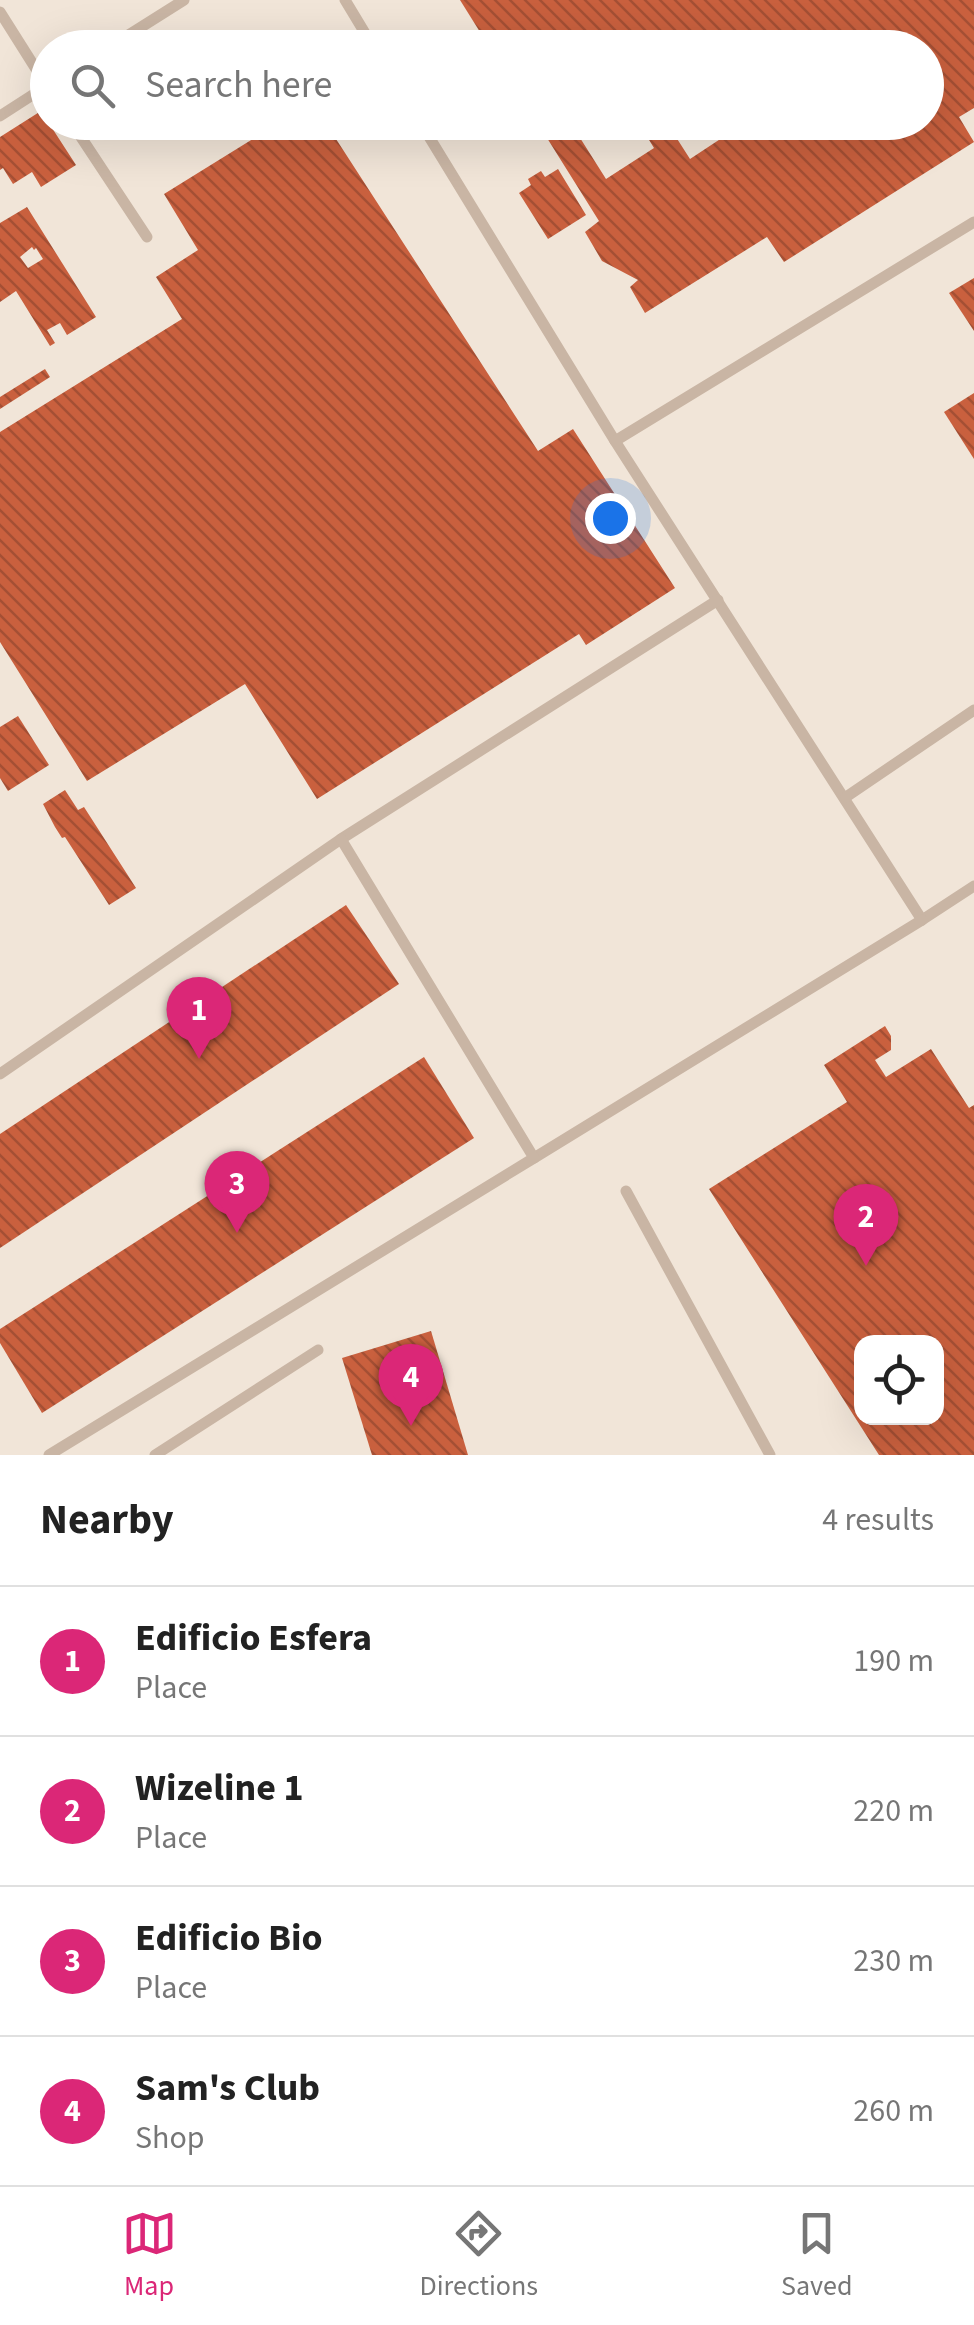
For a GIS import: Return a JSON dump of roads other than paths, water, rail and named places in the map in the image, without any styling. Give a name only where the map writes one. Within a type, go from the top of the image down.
[{"type":"lane","points":[[136,30],[184,0]]},
{"type":"lane","points":[[345,0],[363,30]]},
{"type":"lane","points":[[0,12],[30,59]]},
{"type":"lane","points":[[0,116],[30,97]]},
{"type":"lane","points":[[83,140],[147,237]]},
{"type":"lane","points":[[431,140],[615,440],[922,920]]},
{"type":"lane","points":[[615,440],[974,222]]},
{"type":"lane","points":[[0,1074],[341,839],[718,600]]},
{"type":"lane","points":[[846,797],[974,710]]},
{"type":"lane","points":[[341,839],[534,1158]]},
{"type":"lane","points":[[48,1455],[974,886]]},
{"type":"lane","points":[[626,1192],[770,1455]]},
{"type":"lane","points":[[155,1455],[318,1350]]},
{"type":"place","name":"Edificio Esfera","points":[[199,1059]]},
{"type":"place","name":"Edificio Bio","points":[[237,1233]]},
{"type":"place","name":"Wizeline 1","points":[[866,1266]]},
{"type":"place","name":"Sam's Club","points":[[411,1426]]}]
